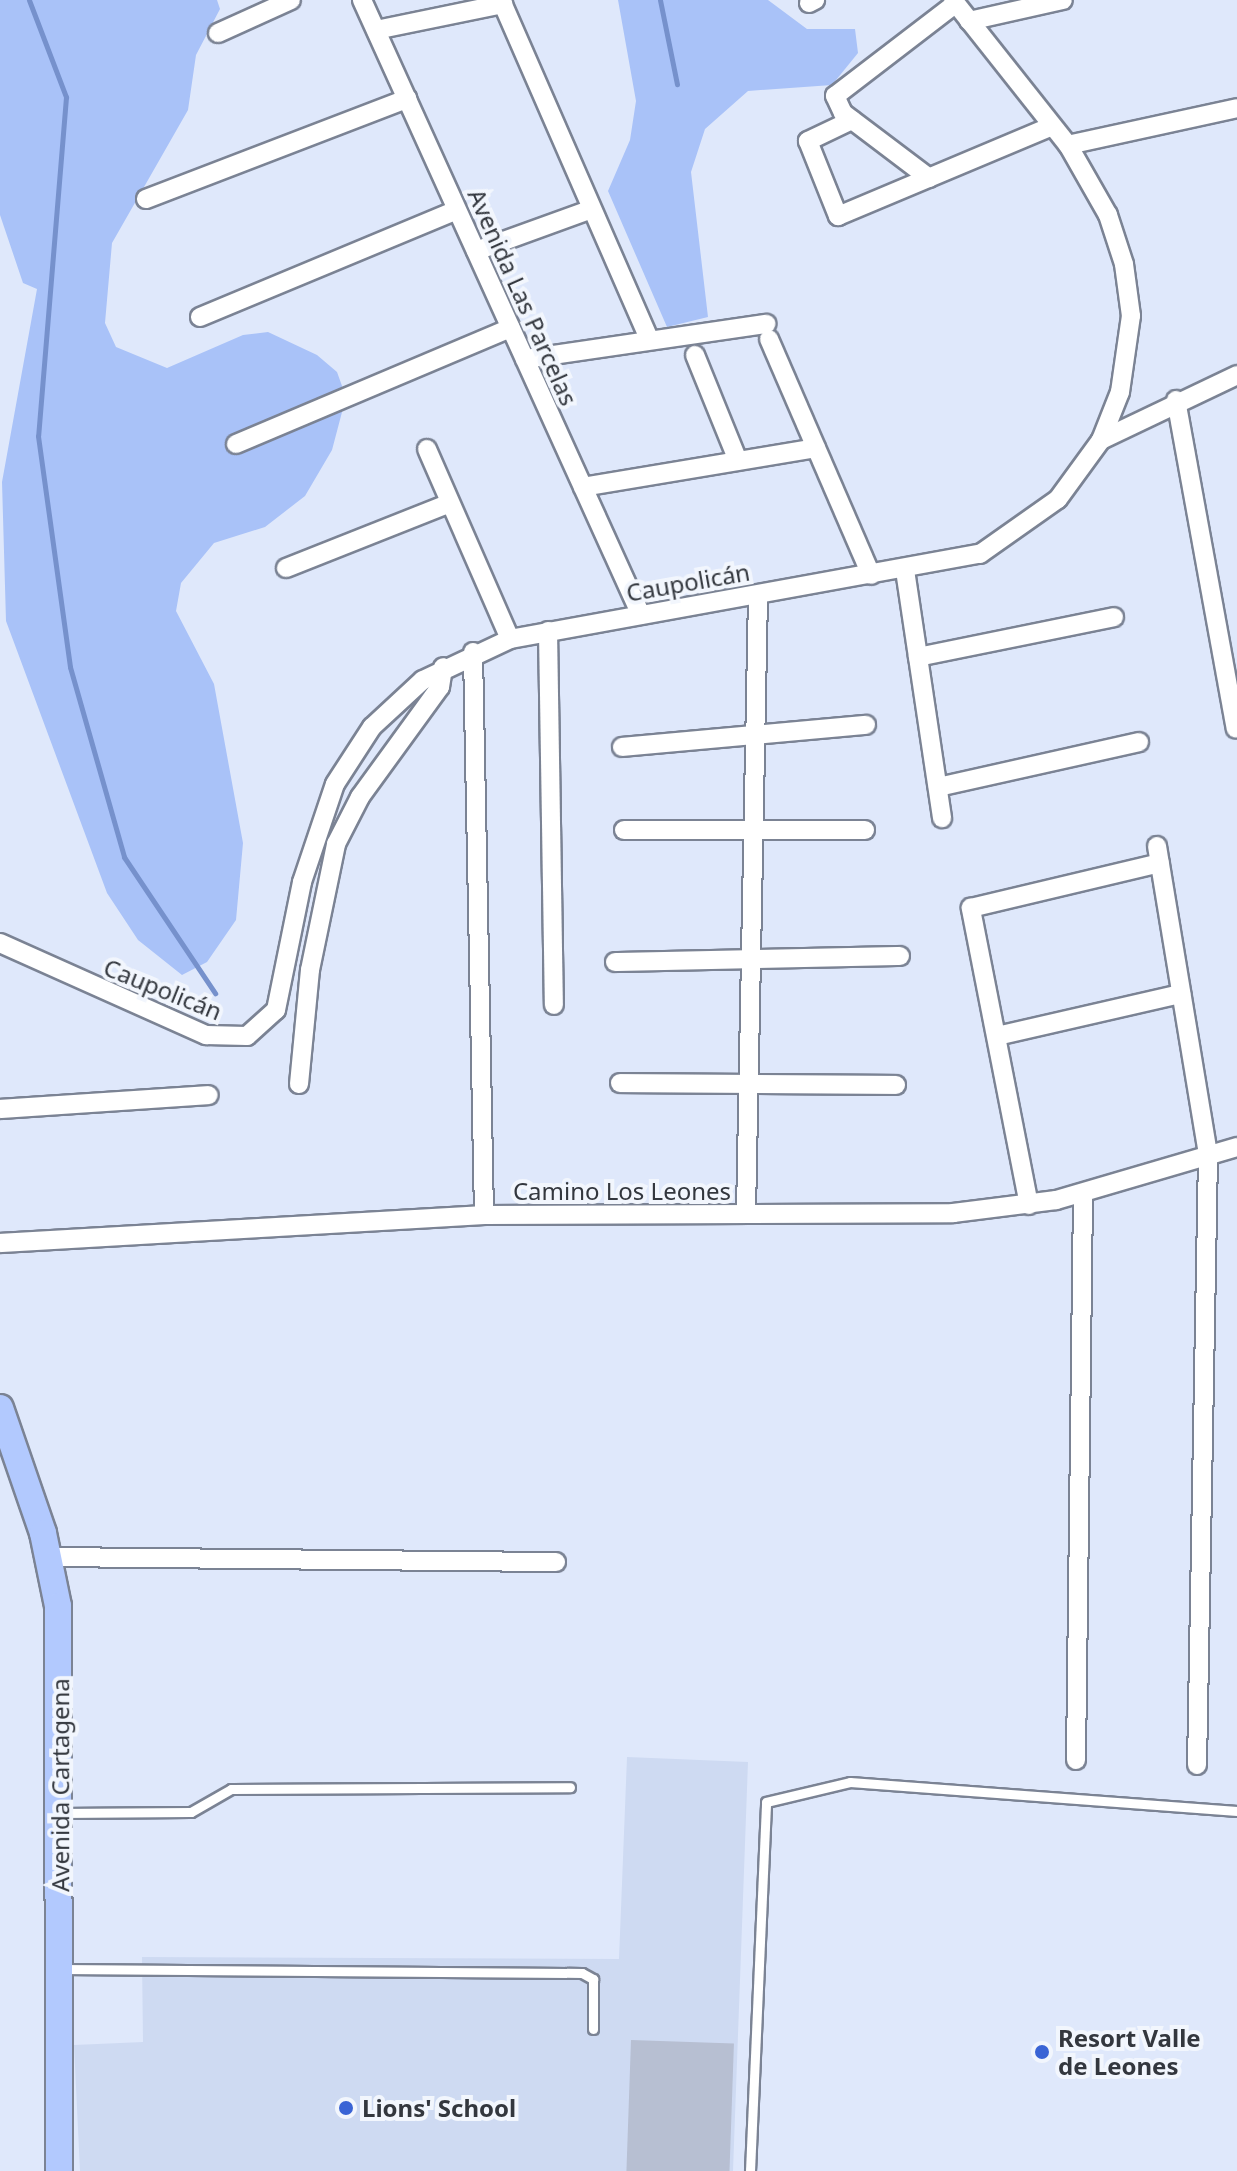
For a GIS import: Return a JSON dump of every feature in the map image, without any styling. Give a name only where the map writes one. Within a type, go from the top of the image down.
[{"type":"main road","name":"Avenida Cartagena","points":[[0,1408],[49,1557],[60,1631],[59,2171]]},
{"type":"street","points":[[218,33],[291,0]]},
{"type":"street","name":"Avenida Las Parcelas","points":[[362,0],[641,615]]},
{"type":"street","points":[[969,21],[1063,0]]},
{"type":"street","points":[[376,30],[502,2],[648,337]]},
{"type":"street","points":[[929,178],[852,120],[835,102],[843,86],[954,2]]},
{"type":"street","name":"Caupolicán","points":[[0,943],[206,1035],[227,1040],[257,1031],[276,1010],[302,882],[335,784],[388,710],[443,667],[510,639],[548,631],[905,570],[980,554],[1022,530],[1075,481],[1101,440],[1126,367],[1129,290],[1108,215],[1068,145],[954,2]]},
{"type":"street","points":[[146,199],[407,99]]},
{"type":"street","points":[[1068,145],[1237,108]]},
{"type":"street","points":[[852,120],[808,141],[838,216],[1052,126]]},
{"type":"street","points":[[476,251],[592,209]]},
{"type":"street","points":[[200,317],[457,210]]},
{"type":"street","points":[[236,444],[511,328]]},
{"type":"street","points":[[525,359],[648,337],[768,331],[871,575]]},
{"type":"street","points":[[695,355],[738,461]]},
{"type":"street","points":[[1101,440],[1176,400],[1234,381]]},
{"type":"street","points":[[1176,400],[1234,699],[1236,729]]},
{"type":"street","points":[[583,487],[816,448]]},
{"type":"street","points":[[427,449],[510,639]]},
{"type":"street","points":[[286,568],[450,503]]},
{"type":"street","points":[[905,570],[942,818]]},
{"type":"street","points":[[746,1214],[758,595]]},
{"type":"street","points":[[918,657],[1114,617]]},
{"type":"street","points":[[548,631],[554,1005]]},
{"type":"street","points":[[473,652],[484,1215]]},
{"type":"street","points":[[299,1084],[310,970],[336,844],[360,797],[440,687],[443,667]]},
{"type":"street","points":[[622,747],[866,725]]},
{"type":"street","points":[[938,787],[1139,742]]},
{"type":"street","points":[[624,830],[865,830]]},
{"type":"street","points":[[1029,1205],[971,908],[1158,855],[1208,1155],[1197,1765]]},
{"type":"street","points":[[615,962],[900,956]]},
{"type":"street","points":[[997,1036],[1181,994]]},
{"type":"street","points":[[620,1083],[896,1085]]},
{"type":"street","points":[[0,1109],[209,1095]]},
{"type":"street","name":"Camino Los Leones","points":[[0,1243],[484,1215],[953,1213],[1029,1205],[1083,1193],[1237,1147]]},
{"type":"street","points":[[1076,1760],[1083,1193]]},
{"type":"street","points":[[49,1557],[556,1562]]},
{"type":"lane","points":[[750,2171],[766,1802],[850,1782],[1237,1811]]},
{"type":"lane","points":[[60,1813],[191,1812],[231,1789],[570,1787]]},
{"type":"lane","points":[[59,1969],[582,1973],[593,1979],[593,2029]]},
{"type":"shaded area","points":[[0,0],[217,0],[220,9],[196,55],[188,110],[112,243],[105,323],[116,347],[167,368],[243,335],[268,332],[317,355],[337,372],[346,397],[332,450],[305,496],[265,527],[214,543],[181,583],[176,611],[214,684],[243,843],[236,920],[207,962],[182,975],[138,940],[107,893],[6,621],[2,482],[37,289],[23,283],[0,215]]},
{"type":"shaded area","points":[[618,0],[768,0],[807,29],[855,29],[858,53],[832,85],[748,91],[705,129],[691,172],[708,317],[667,327],[608,191],[630,140],[636,101]]},
{"type":"shaded area","name":"Lions' School","points":[[627,1757],[748,1762],[733,2171],[80,2171],[74,2045],[143,2042],[142,1957],[619,1959]]},
{"type":"building","points":[[631,2040],[734,2044],[729,2171],[626,2171]]},
{"type":"waterway","points":[[29,0],[66,97],[38,436],[70,667],[124,857],[215,993]]},
{"type":"waterway","points":[[660,0],[677,84]]},
{"type":"place","name":"Resort Valle de Leones","points":[[1042,2052]]},
{"type":"place","name":"Lions' School","points":[[346,2108]]}]
